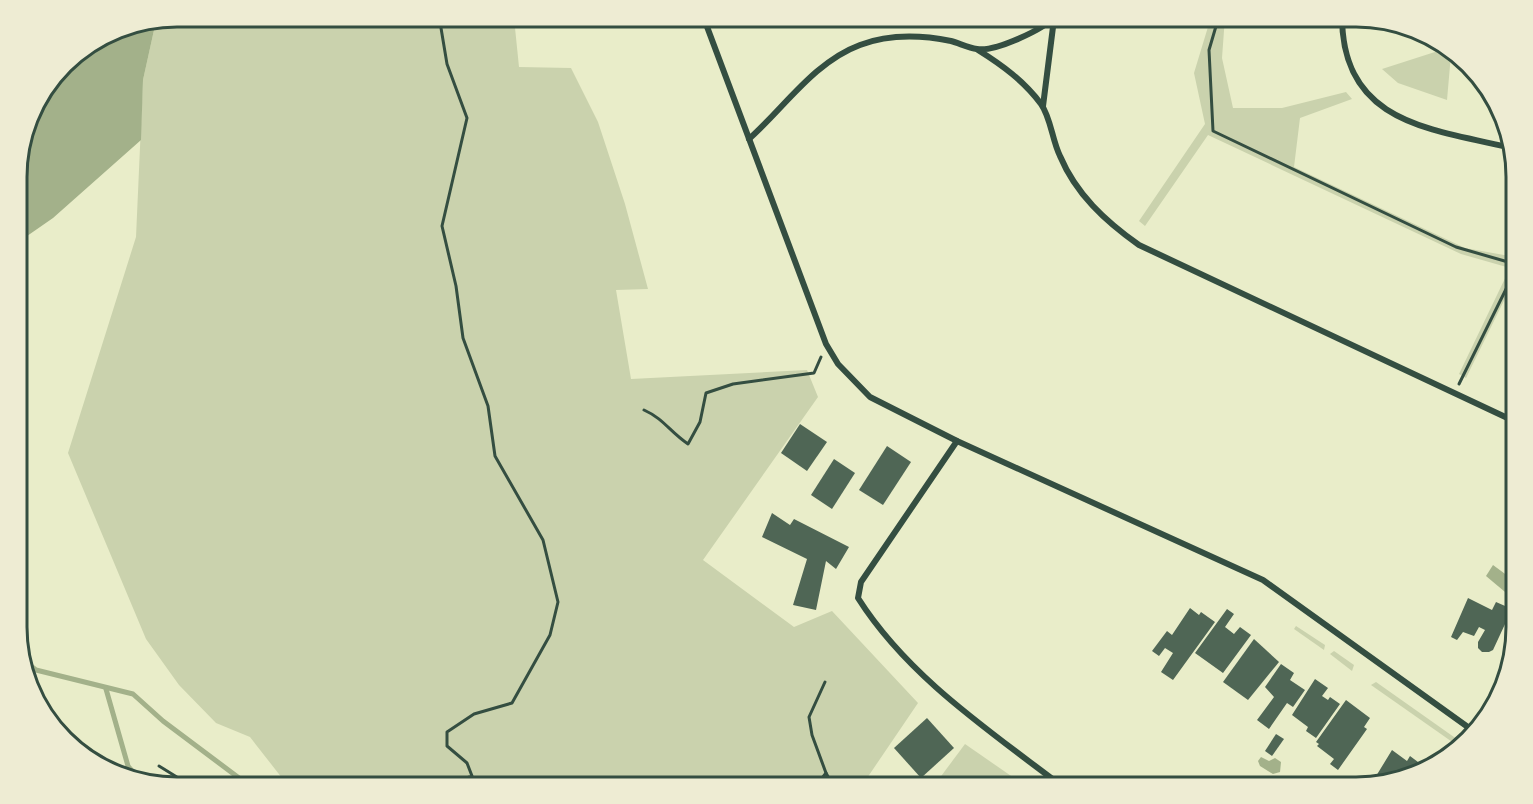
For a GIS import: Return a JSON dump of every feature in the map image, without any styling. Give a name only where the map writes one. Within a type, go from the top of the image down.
[{"type":"street","points":[[707,27],[826,344],[838,364],[870,397],[957,441],[1263,580],[1468,727]]},
{"type":"street","points":[[978,50],[1012,42],[1039,27]]},
{"type":"street","points":[[1053,27],[1043,106],[1060,157],[1082,194],[1110,225],[1139,245],[1506,417]]},
{"type":"street","points":[[1342,27],[1342,43],[1351,70],[1369,98],[1401,119],[1503,146]]},
{"type":"street","points":[[749,139],[828,62],[860,45],[899,36],[952,41],[978,50],[1006,69],[1043,106]]},
{"type":"street","points":[[957,441],[861,582],[858,598],[874,623],[940,692],[1050,777]]},
{"type":"path","points":[[441,27],[447,64],[467,118],[442,226],[456,286],[463,338],[488,406],[495,456],[543,540],[558,602],[550,635],[512,703],[474,714],[447,732],[447,746],[467,763],[472,776],[470,777]]},
{"type":"path","points":[[1216,27],[1209,50],[1213,131],[1456,248],[1506,262]]},
{"type":"path","points":[[1454,393],[1506,289]]},
{"type":"path","points":[[644,410],[661,417],[669,431],[688,444],[700,422],[706,393],[733,384],[814,373],[826,344]]},
{"type":"path","points":[[825,682],[809,717],[812,735],[828,777]]},
{"type":"path","points":[[159,766],[176,777]]},
{"type":"path","points":[[823,777],[826,773]]},
{"type":"shaded area","points":[[167,27],[515,27],[519,67],[571,68],[598,122],[625,204],[648,289],[616,290],[631,379],[807,370],[818,397],[703,560],[794,627],[832,611],[918,703],[868,777],[281,777],[250,737],[216,723],[179,685],[146,639],[68,453],[136,237],[143,80],[154,29]]},
{"type":"shaded area","points":[[1208,27],[1224,27],[1222,58],[1233,108],[1282,108],[1346,92],[1352,99],[1300,118],[1294,167],[1465,248],[1506,255],[1506,267],[1461,254],[1208,135],[1145,226],[1139,221],[1205,124],[1194,73]]},
{"type":"shaded area","points":[[154,29],[143,80],[141,140],[53,218],[27,236],[27,167],[32,138],[42,111],[58,86],[86,58],[111,42]]},
{"type":"shaded area","points":[[1438,51],[1450,61],[1447,100],[1398,83],[1382,69]]},
{"type":"shaded area","points":[[1506,276],[1506,296],[1466,378],[1459,374]]},
{"type":"shaded area","points":[[1493,565],[1506,575],[1506,593],[1486,576]]},
{"type":"shaded area","points":[[1296,626],[1325,645],[1324,650],[1294,629]]},
{"type":"shaded area","points":[[1334,651],[1354,665],[1352,671],[1330,654]]},
{"type":"shaded area","points":[[1376,682],[1456,739],[1452,742],[1371,685]]},
{"type":"shaded area","points":[[965,744],[1013,777],[940,777]]},
{"type":"shaded area","points":[[1261,757],[1269,761],[1275,758],[1281,762],[1280,772],[1273,774],[1260,766],[1258,761]]},
{"type":"building","points":[[800,424],[827,442],[807,471],[781,453]]},
{"type":"building","points":[[887,446],[911,462],[883,505],[859,490]]},
{"type":"building","points":[[834,459],[855,473],[832,509],[811,495]]},
{"type":"building","points":[[772,513],[790,525],[794,519],[849,547],[836,569],[826,561],[816,610],[793,605],[807,559],[762,537]]},
{"type":"building","points":[[1468,598],[1492,610],[1496,602],[1506,606],[1506,622],[1493,650],[1482,652],[1478,648],[1478,642],[1485,630],[1479,627],[1474,636],[1463,632],[1457,640],[1451,637]]},
{"type":"building","points":[[1190,608],[1199,615],[1201,612],[1215,622],[1173,680],[1161,672],[1173,653],[1165,648],[1159,656],[1152,651],[1167,631],[1172,635]]},
{"type":"building","points":[[1227,609],[1234,614],[1225,627],[1234,634],[1240,627],[1251,635],[1223,673],[1195,653]]},
{"type":"building","points":[[1254,639],[1279,662],[1248,700],[1223,682]]},
{"type":"building","points":[[1281,664],[1294,673],[1290,680],[1305,690],[1293,707],[1287,703],[1269,729],[1257,720],[1274,697],[1265,687]]},
{"type":"building","points":[[1315,679],[1328,688],[1322,696],[1328,700],[1330,697],[1340,704],[1316,738],[1306,731],[1308,727],[1292,715]]},
{"type":"building","points":[[1346,700],[1370,718],[1364,727],[1367,729],[1338,770],[1330,764],[1334,759],[1317,746],[1319,744],[1316,742]]},
{"type":"building","points":[[927,718],[954,748],[920,777],[894,748]]},
{"type":"building","points":[[1276,734],[1284,739],[1272,756],[1265,751]]},
{"type":"building","points":[[1392,750],[1407,761],[1410,756],[1419,763],[1404,769],[1377,775]]},
{"type":"waterway","points":[[32,667],[36,670],[133,694],[163,721],[238,777]]},
{"type":"waterway","points":[[106,689],[128,766],[131,770]]}]
